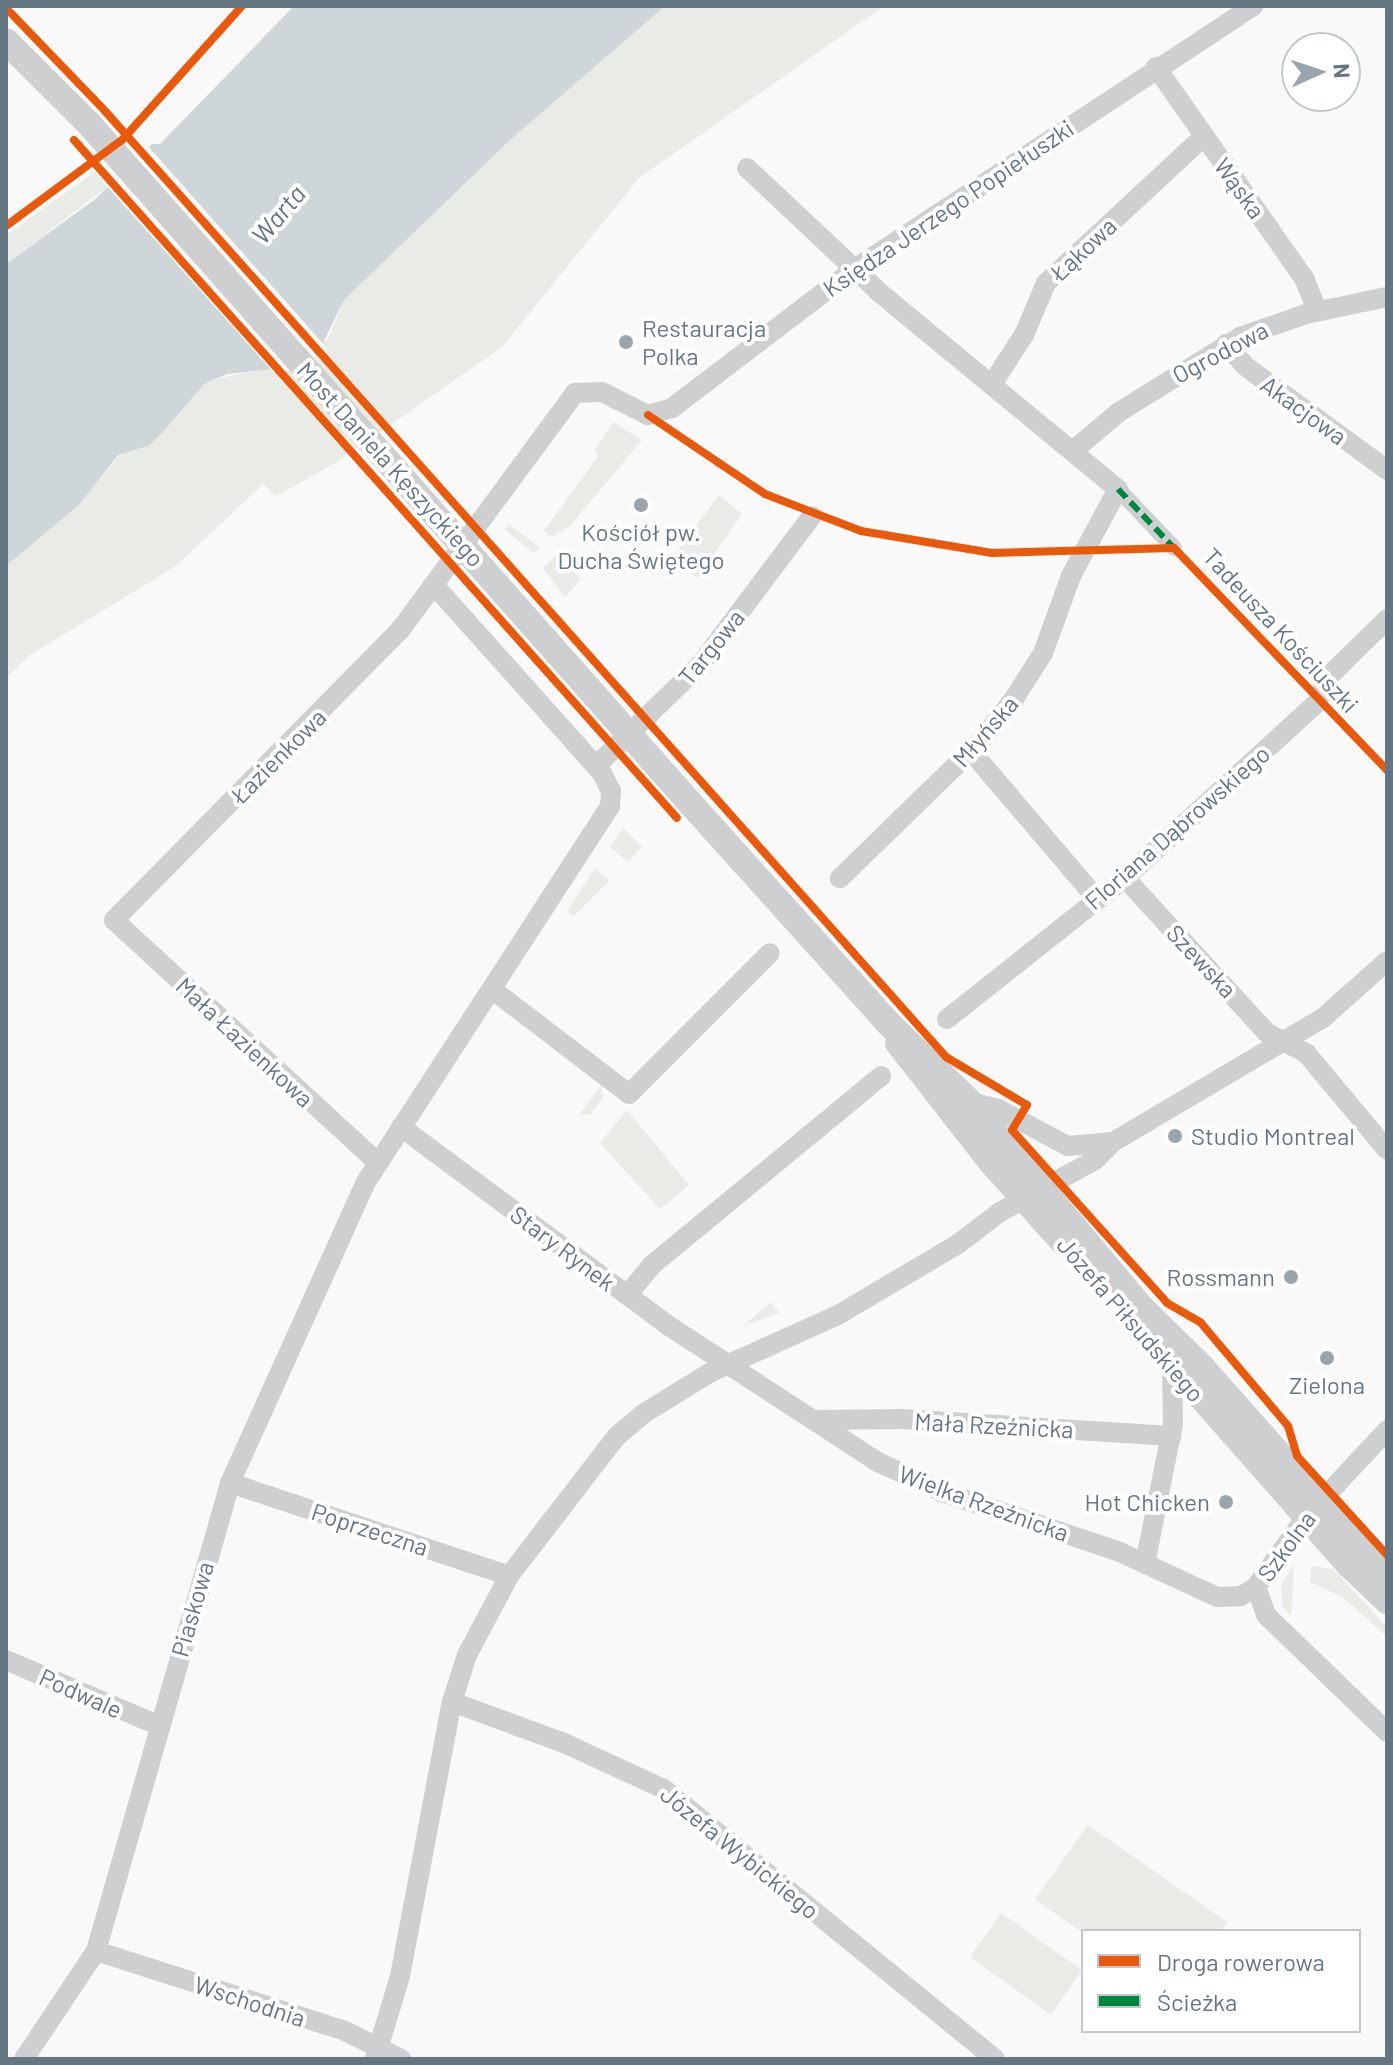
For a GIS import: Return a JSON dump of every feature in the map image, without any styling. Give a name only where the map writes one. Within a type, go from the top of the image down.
[{"type":"street","name":"Księdza Jerzego Popiełuszki","points":[[648,415],[672,408],[856,268],[1156,67],[1254,6]]},
{"type":"street","name":"Most Daniela Kęszyckiego","points":[[6,41],[90,125],[691,804]]},
{"type":"street","name":"Wąska","points":[[1156,67],[1304,278],[1317,311]]},
{"type":"street","name":"Łąkowa","points":[[992,384],[1024,335],[1046,283],[1203,137]]},
{"type":"street","name":"Tadeusza Kościuszki","points":[[747,168],[856,268],[1118,489],[1174,548]]},
{"type":"street","name":"Ogrodowa","points":[[1074,450],[1098,427],[1226,344],[1317,311],[1387,297]]},
{"type":"street","name":"Akacjowa","points":[[1226,344],[1245,366],[1387,470]]},
{"type":"street","name":"Łazienkowa","points":[[114,920],[363,670],[435,586],[575,393],[602,392],[648,415]]},
{"type":"street","name":"Młyńska","points":[[840,878],[971,751],[1037,664],[1084,552],[1118,489]]},
{"type":"street","name":"Targowa","points":[[596,766],[700,665],[812,516]]},
{"type":"street","points":[[377,1162],[607,814],[611,791],[596,766],[435,586]]},
{"type":"street","name":"Floriana Dąbrowskiego","points":[[947,1019],[1125,878],[1318,702],[1325,680],[1387,619]]},
{"type":"street","points":[[971,751],[1097,899]]},
{"type":"street","name":"Józefa Piłsudskiego","points":[[691,804],[890,1025],[970,1102],[1036,1193],[1172,1365],[1314,1508],[1387,1576]]},
{"type":"street","name":"Szewska","points":[[1125,878],[1279,1043],[1306,1053],[1387,1150]]},
{"type":"street","name":"Mała Łazienkowa","points":[[114,920],[377,1162]]},
{"type":"street","points":[[498,982],[629,1094],[770,953]]},
{"type":"street","points":[[378,2052],[400,1976],[452,1702],[481,1621],[509,1576],[617,1436],[655,1405],[728,1364],[838,1315],[1095,1160],[1113,1142],[1331,1012],[1387,961]]},
{"type":"street","name":"Józefa Piłsudskiego","points":[[890,1025],[925,1082],[1065,1219],[1314,1508],[1387,1601]]},
{"type":"street","points":[[627,1295],[652,1265],[881,1076]]},
{"type":"street","points":[[970,1102],[998,1109],[1068,1146],[1113,1142]]},
{"type":"street","name":"Stary Rynek","points":[[401,1127],[627,1295],[728,1364]]},
{"type":"street","name":"Piaskowa","points":[[24,2059],[96,1951],[158,1725],[230,1483],[377,1162]]},
{"type":"street","name":"Wielka Rzeźnicka","points":[[728,1364],[923,1484],[1145,1564],[1217,1597],[1241,1596],[1256,1587]]},
{"type":"street","points":[[1145,1564],[1171,1436],[1172,1365]]},
{"type":"street","name":"Mała Rzeźnicka","points":[[817,1420],[901,1419],[1171,1436]]},
{"type":"street","name":"Szkolna","points":[[1387,1430],[1314,1508],[1256,1587],[1266,1615],[1387,1732]]},
{"type":"street","name":"Poprzeczna","points":[[230,1483],[509,1576]]},
{"type":"street","name":"Podwale","points":[[6,1660],[158,1725]]},
{"type":"street","name":"Józefa Wybickiego","points":[[452,1702],[564,1743],[664,1789],[995,2059]]},
{"type":"street","name":"Wschodnia","points":[[96,1951],[401,2059]]},
{"type":"shaded area","points":[[665,6],[884,6],[639,178],[502,347],[337,462],[276,496],[263,484],[176,566],[30,655],[6,678],[6,566],[79,505],[119,455],[148,446],[205,382],[255,370],[328,339],[344,300],[509,141]]},
{"type":"shaded area","points":[[95,172],[107,187],[6,264],[6,235]]},
{"type":"shaded area","points":[[613,422],[642,440],[570,526],[552,537],[544,531],[599,455],[594,451]]},
{"type":"shaded area","points":[[719,495],[742,514],[697,578],[672,558]]},
{"type":"shaded area","points":[[509,524],[540,548],[534,553],[505,530]]},
{"type":"shaded area","points":[[556,555],[581,579],[565,597],[543,568]]},
{"type":"shaded area","points":[[623,828],[642,847],[628,862],[610,847]]},
{"type":"shaded area","points":[[595,868],[609,881],[574,916],[567,911]]},
{"type":"shaded area","points":[[601,1086],[603,1097],[591,1114],[579,1115]]},
{"type":"shaded area","points":[[627,1110],[689,1185],[660,1209],[600,1143]]},
{"type":"shaded area","points":[[771,1302],[779,1313],[743,1326]]},
{"type":"shaded area","points":[[1294,1564],[1291,1616],[1282,1606],[1281,1586]]},
{"type":"shaded area","points":[[1311,1566],[1333,1569],[1387,1627],[1387,1637],[1344,1598],[1310,1582]]},
{"type":"shaded area","points":[[1088,1825],[1227,1922],[1222,1929],[1081,1929],[1081,1932],[1035,1899]]},
{"type":"shaded area","points":[[1001,1913],[1081,1971],[1051,2015],[970,1957]]},
{"type":"water","name":"Warta","points":[[294,6],[665,6],[509,141],[344,300],[316,357],[295,366],[228,374],[205,383],[148,446],[118,455],[79,505],[6,566],[6,264],[94,200],[152,144],[160,144]]},
{"type":"pier","points":[[146,144],[327,348],[319,359],[296,370],[273,372],[105,184]]},
{"type":"marked path","points":[[1118,489],[1174,548]]},
{"type":"cycle path","points":[[6,226],[123,139],[242,6]]},
{"type":"cycle path","points":[[6,8],[105,111],[946,1057],[1027,1105],[1012,1130],[1167,1303],[1201,1323],[1288,1426],[1297,1456],[1387,1555]]},
{"type":"cycle path","points":[[74,140],[677,818]]},
{"type":"cycle path","points":[[648,415],[765,494],[861,531],[992,553],[1174,548],[1387,770]]},
{"type":"place","name":"Restauracja Polka","points":[[626,342]]},
{"type":"place","name":"Kościół pw. Ducha Świętego","points":[[641,505]]},
{"type":"place","name":"Studio Montreal","points":[[1175,1136]]},
{"type":"place","name":"Rossmann","points":[[1291,1277]]},
{"type":"place","name":"Zielona","points":[[1327,1358]]},
{"type":"place","name":"Hot Chicken","points":[[1226,1502]]}]
